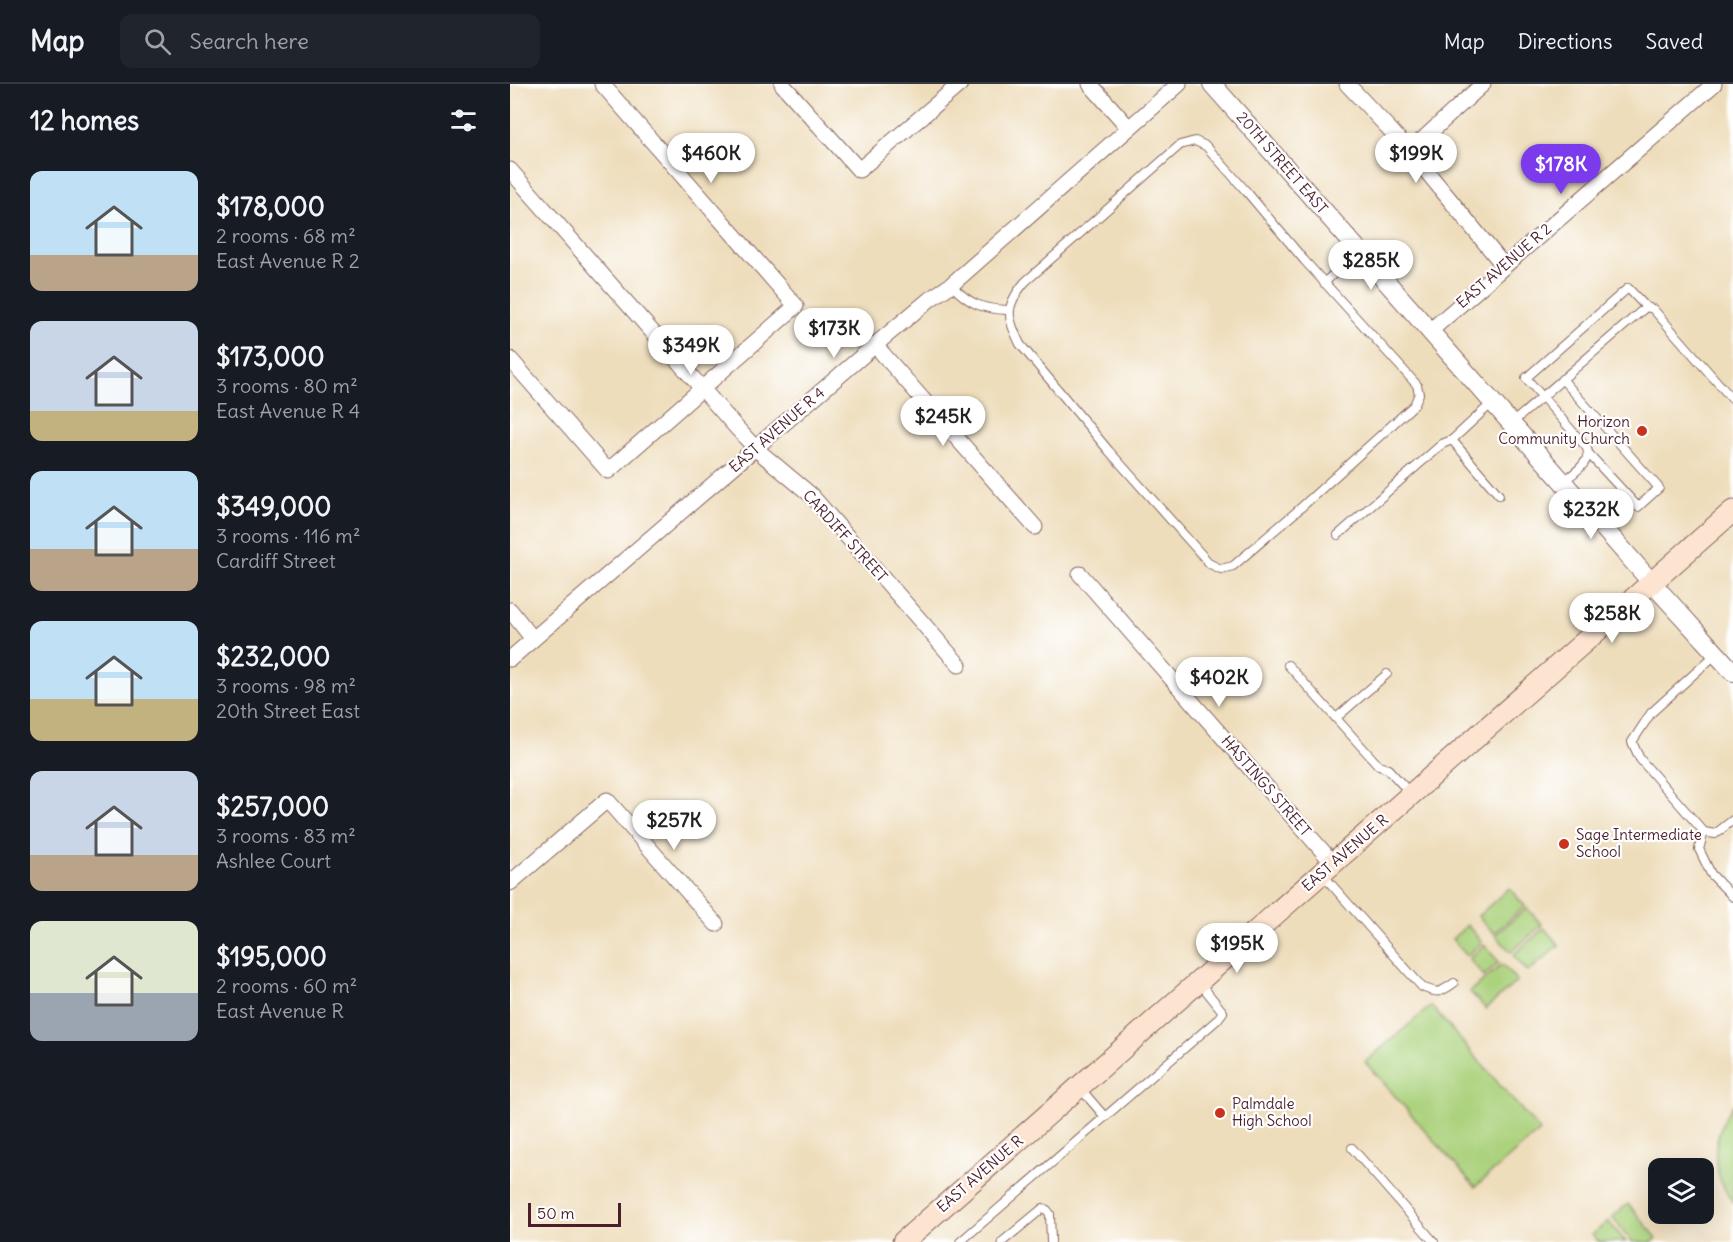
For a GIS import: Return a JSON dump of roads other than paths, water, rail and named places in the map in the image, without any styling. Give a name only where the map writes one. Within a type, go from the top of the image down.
[{"type":"main road","name":"EAST AVENUE R","points":[[903,1242],[1733,512]]},
{"type":"street","points":[[510,359],[608,471],[796,306],[602,84]]},
{"type":"street","points":[[782,84],[859,170],[960,84]]},
{"type":"street","points":[[1090,84],[1129,128]]},
{"type":"street","name":"EAST AVENUE R 4","points":[[510,659],[875,345],[930,299],[951,285],[1179,84]]},
{"type":"street","name":"20TH STREET EAST","points":[[1212,84],[1652,583],[1725,660]]},
{"type":"street","points":[[1347,84],[1410,151],[1504,266]]},
{"type":"street","points":[[1410,151],[1483,84]]},
{"type":"street","name":"EAST AVENUE R 2","points":[[1430,330],[1714,84]]},
{"type":"street","name":"CARDIFF STREET","points":[[510,170],[702,389],[756,448],[811,495],[959,665]]},
{"type":"street","points":[[875,345],[1035,527]]},
{"type":"street","name":"HASTINGS STREET","points":[[1080,574],[1327,868]]},
{"type":"street","points":[[510,610],[533,639]]},
{"type":"street","points":[[510,883],[607,800],[716,924]]},
{"type":"lane","points":[[1195,141],[1206,146],[1324,283],[1417,385],[1419,394],[1414,405],[1296,512],[1233,566],[1221,569],[1210,564],[1020,344],[1011,325],[1008,310],[1013,296],[1025,282],[1180,145],[1195,141]]},
{"type":"lane","points":[[1324,283],[1359,250]]},
{"type":"lane","points":[[951,285],[964,298],[981,308],[1008,310]]},
{"type":"lane","points":[[1562,379],[1659,488],[1638,507],[1589,454],[1587,448],[1526,378],[1628,288],[1646,307],[1653,309],[1733,400]]},
{"type":"lane","points":[[1512,423],[1646,307]]},
{"type":"lane","points":[[1338,535],[1442,444],[1452,440],[1493,402]]},
{"type":"lane","points":[[1452,440],[1499,495]]},
{"type":"lane","points":[[1563,482],[1587,460],[1589,454]]},
{"type":"lane","points":[[1725,660],[1651,713],[1632,742],[1640,759],[1704,832],[1715,834],[1733,820]]},
{"type":"lane","points":[[1288,665],[1378,766],[1388,770],[1411,795]]},
{"type":"lane","points":[[1336,718],[1387,674]]},
{"type":"lane","points":[[1704,832],[1699,849],[1711,874],[1733,897]]},
{"type":"lane","points":[[1327,868],[1422,987],[1434,993],[1443,991],[1454,983]]},
{"type":"lane","points":[[960,1242],[1217,1020],[1223,1012],[1198,982]]},
{"type":"lane","points":[[1079,1087],[1105,1117]]},
{"type":"lane","points":[[1352,1148],[1434,1242]]},
{"type":"lane","points":[[1002,1242],[1043,1208],[1050,1214],[1051,1242]]},
{"type":"place","name":"Horizon Community Church","points":[[1642,431]]},
{"type":"place","name":"Sage Intermediate School","points":[[1564,844]]},
{"type":"place","name":"Palmdale High School","points":[[1220,1113]]}]
